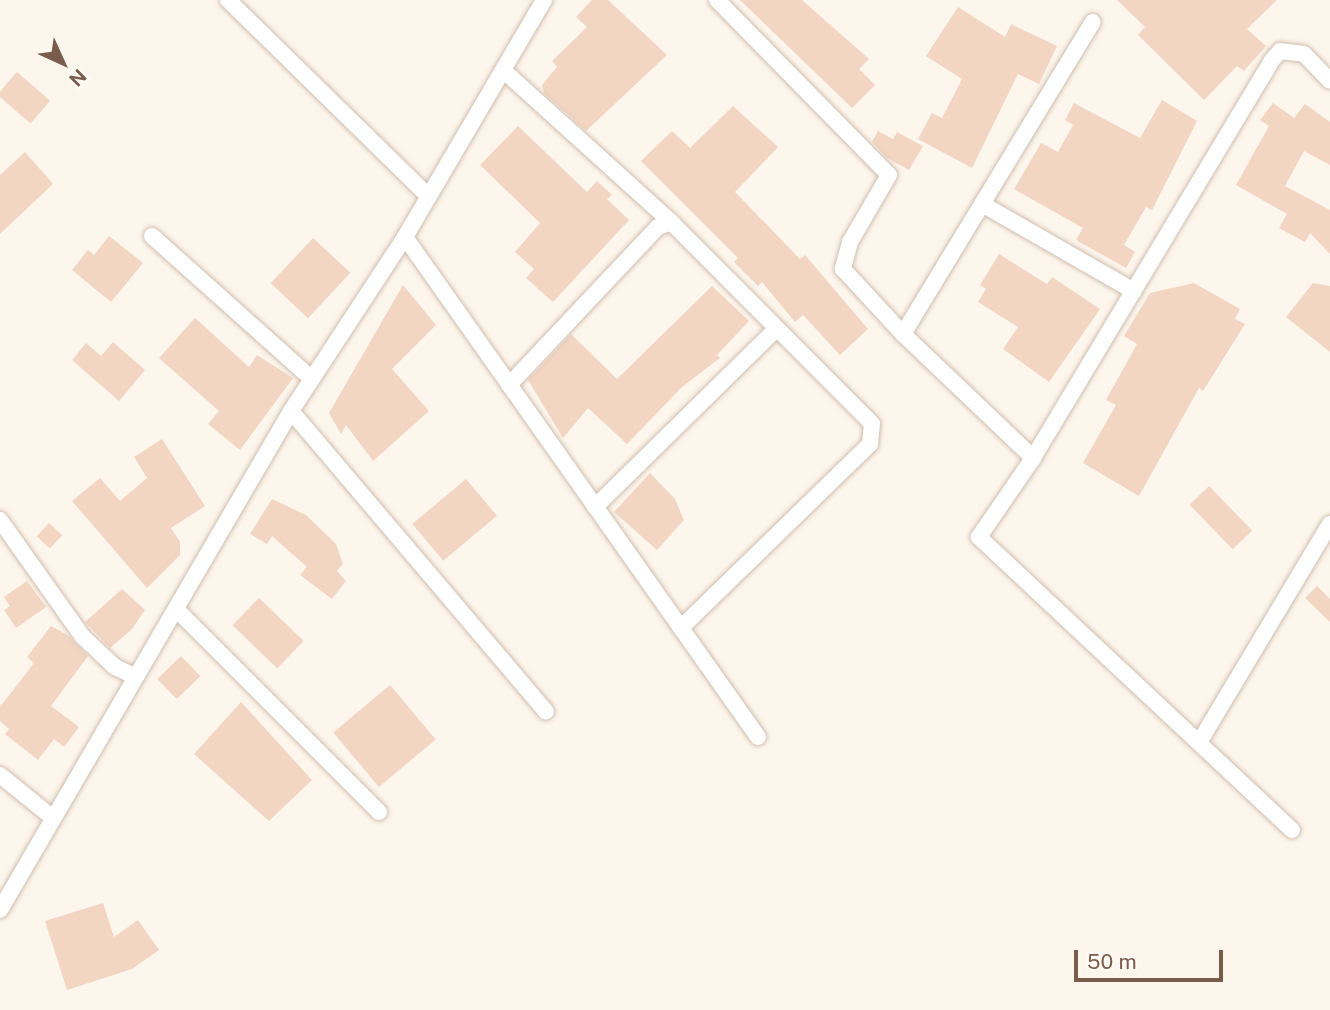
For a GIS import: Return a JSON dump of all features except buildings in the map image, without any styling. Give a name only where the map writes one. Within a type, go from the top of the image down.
[{"type":"street","points":[[228,0],[428,196]]},
{"type":"street","points":[[0,910],[291,411],[405,237],[544,0]]},
{"type":"street","points":[[717,0],[888,175],[850,242],[843,269],[903,334],[1033,458]]},
{"type":"street","points":[[903,334],[1093,22]]},
{"type":"street","points":[[1292,830],[1200,741],[979,537],[1033,458],[1280,51],[1304,54],[1330,81]]},
{"type":"street","points":[[504,71],[671,222],[872,424],[870,444],[681,628]]},
{"type":"street","points":[[982,204],[1134,290]]},
{"type":"street","points":[[509,385],[658,227],[671,222]]},
{"type":"street","points":[[152,236],[311,378]]},
{"type":"street","points":[[405,237],[758,737]]},
{"type":"street","points":[[595,507],[776,329]]},
{"type":"street","points":[[291,411],[546,712]]},
{"type":"street","points":[[0,520],[82,636],[115,667],[136,677]]},
{"type":"street","points":[[1200,741],[1330,524]]},
{"type":"street","points":[[176,609],[379,812]]},
{"type":"street","points":[[0,775],[53,818]]}]
